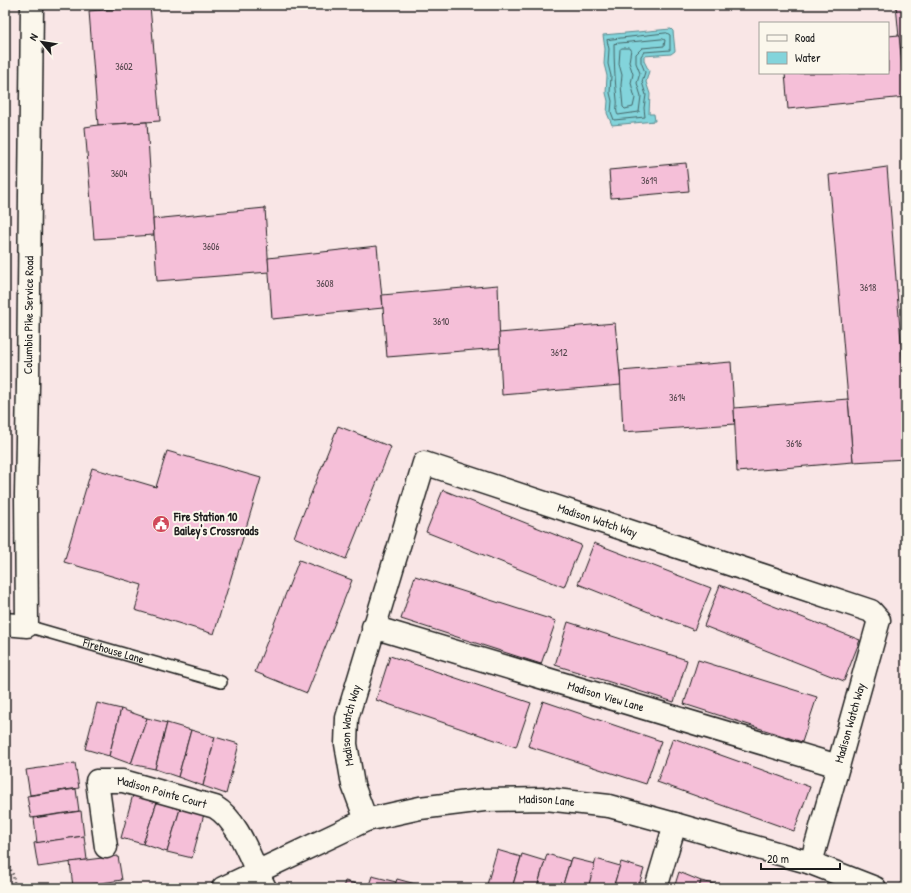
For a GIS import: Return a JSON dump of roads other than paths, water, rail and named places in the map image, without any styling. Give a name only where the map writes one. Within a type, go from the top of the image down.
[{"type":"street","name":"Columbia Pike Service Road","points":[[27,626],[26,495],[32,5]]},
{"type":"street","name":"Madison Watch Way","points":[[366,820],[353,785],[346,744],[346,718],[424,463],[871,611],[879,620],[811,863]]},
{"type":"street","name":"Firehouse Lane","points":[[5,624],[27,626]]},
{"type":"street","name":"Madison View Lane","points":[[373,627],[838,766]]},
{"type":"street","name":"Madison Pointe Court","points":[[106,847],[97,781],[123,781],[215,807],[224,812],[233,823],[239,834],[260,880]]},
{"type":"street","name":"Madison Lane","points":[[223,888],[260,880],[366,820],[420,808],[484,800],[546,799],[609,806],[811,863],[869,887]]},
{"type":"street","points":[[656,888],[675,824]]},
{"type":"lane","name":"Firehouse Lane","points":[[27,626],[221,682]]},
{"type":"water","points":[[671,29],[673,31],[675,51],[671,54],[644,56],[644,61],[649,71],[646,82],[650,94],[649,114],[654,114],[655,121],[612,125],[607,113],[607,76],[604,64],[605,49],[603,35]]},
{"type":"place","name":"Fire Station 10 Bailey's Crossroads","points":[[161,524]]}]
